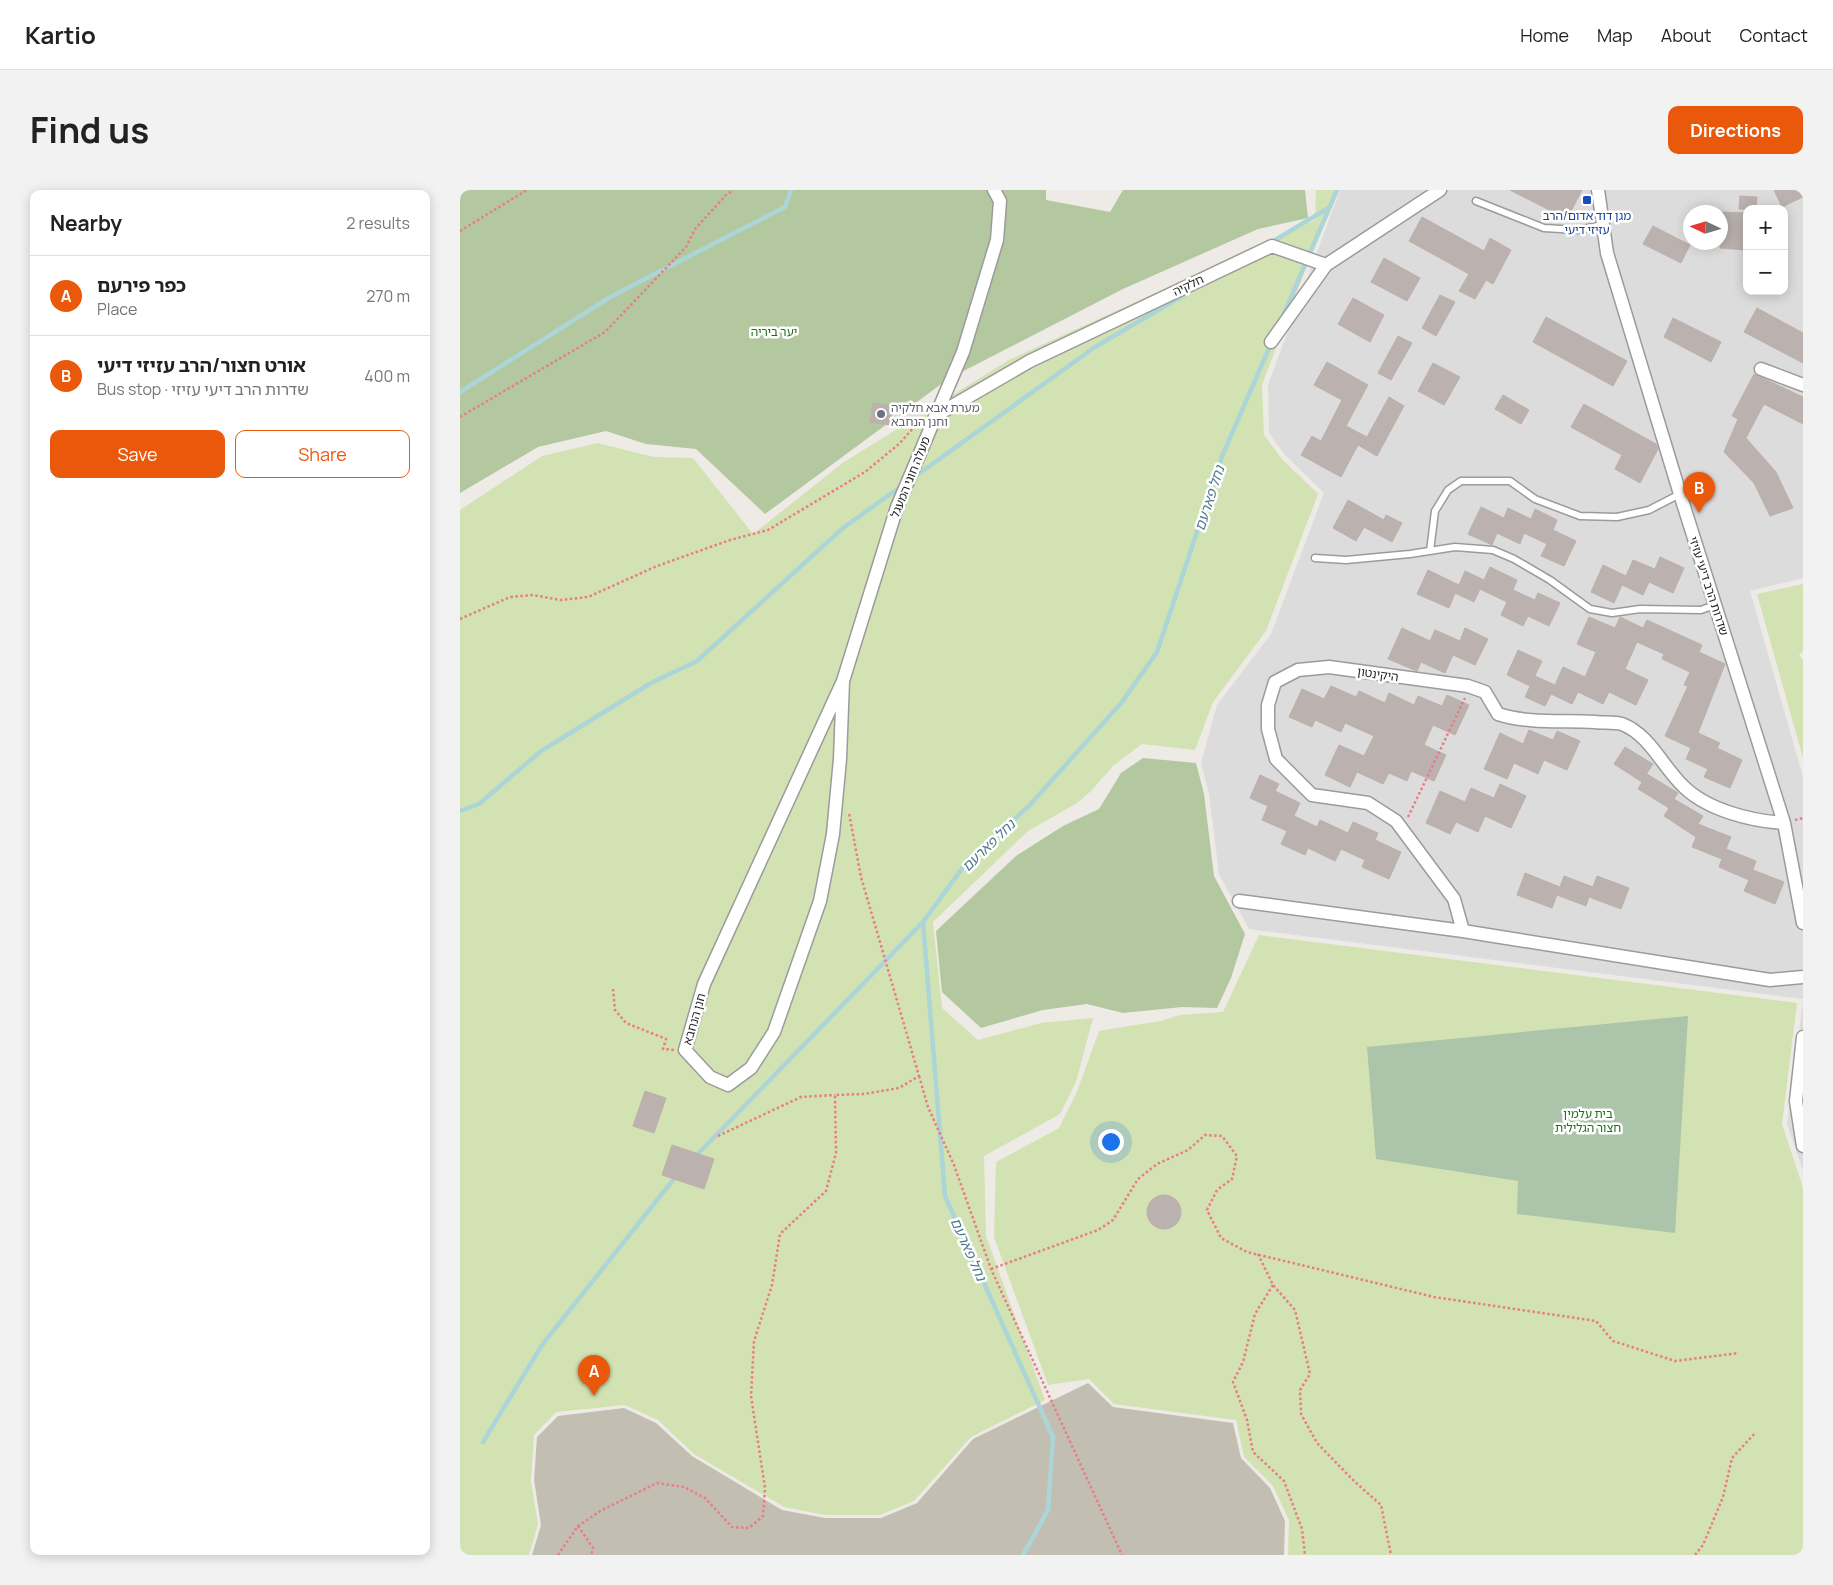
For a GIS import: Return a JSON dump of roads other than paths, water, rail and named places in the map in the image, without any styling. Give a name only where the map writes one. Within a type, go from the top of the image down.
[{"type":"street","name":"מעלה חוני המעגל","points":[[843,681],[897,507],[963,352],[997,240],[1000,200],[994,190]]},
{"type":"street","points":[[1271,342],[1326,265],[1440,190]]},
{"type":"street","name":"שדרות הרב דיעי עזיזי","points":[[1598,190],[1607,253],[1714,605],[1784,823],[1803,920]]},
{"type":"street","name":"חלקיה","points":[[935,416],[1030,361],[1272,246],[1326,265]]},
{"type":"street","points":[[1762,369],[1803,385]]},
{"type":"street","name":"היקינטון","points":[[1463,930],[1454,899],[1396,822],[1368,803],[1312,795],[1276,759],[1268,728],[1268,704],[1274,682],[1298,670],[1330,667],[1471,687],[1486,692],[1498,714],[1517,720],[1621,724],[1644,738],[1683,786],[1704,801],[1730,812],[1767,822],[1784,823]]},
{"type":"street","name":"חנן הנחבא","points":[[843,681],[840,759],[833,834],[820,901],[774,1032],[751,1068],[728,1085],[710,1077],[685,1050],[704,984],[843,681]]},
{"type":"street","points":[[1240,901],[1463,930],[1770,980],[1803,976]]},
{"type":"street","points":[[1803,1037],[1796,1101],[1803,1144]]},
{"type":"lane","points":[[1476,201],[1544,228],[1578,230],[1603,225]]},
{"type":"lane","points":[[1430,551],[1435,511],[1448,490],[1461,481],[1510,481],[1535,500],[1580,516],[1617,517],[1649,510],[1680,494]]},
{"type":"lane","points":[[1315,558],[1346,560],[1455,547],[1493,550],[1514,559],[1550,580],[1590,609],[1612,613],[1640,609],[1701,610],[1714,605]]},
{"type":"waterway","points":[[460,392],[612,296],[785,207],[791,190]]},
{"type":"waterway","name":"נחל פארעם","points":[[1283,316],[1337,190]]},
{"type":"waterway","points":[[1270,243],[1330,207]]},
{"type":"waterway","points":[[913,478],[1095,347],[1184,295]]},
{"type":"waterway","name":"נחל פארעם","points":[[1023,1555],[1048,1510],[1053,1437],[945,1196],[923,922],[969,859],[1028,807],[1122,702],[1157,652],[1223,454],[1271,344]]},
{"type":"waterway","points":[[460,811],[479,804],[541,751],[651,683],[697,661],[843,528],[903,485]]},
{"type":"waterway","points":[[695,1157],[923,922]]},
{"type":"waterway","points":[[483,1442],[542,1345],[677,1175]]},
{"type":"place","name":"מגן דוד אדום/הרב עזיזי דיעי","points":[[1587,200]]},
{"type":"place","name":"מערת אבא חלקיה וחנן הנחבא","points":[[881,414]]},
{"type":"place","name":"אורט חצור/הרב עזיזי דיעי","points":[[1699,513]]},
{"type":"place","name":"כפר פירעם","points":[[594,1396]]},
{"type":"park label","name":"יער ביריה","points":[[774,331]]},
{"type":"park label","name":"בית עלמין חצור הגלילית","points":[[1588,1120]]}]
